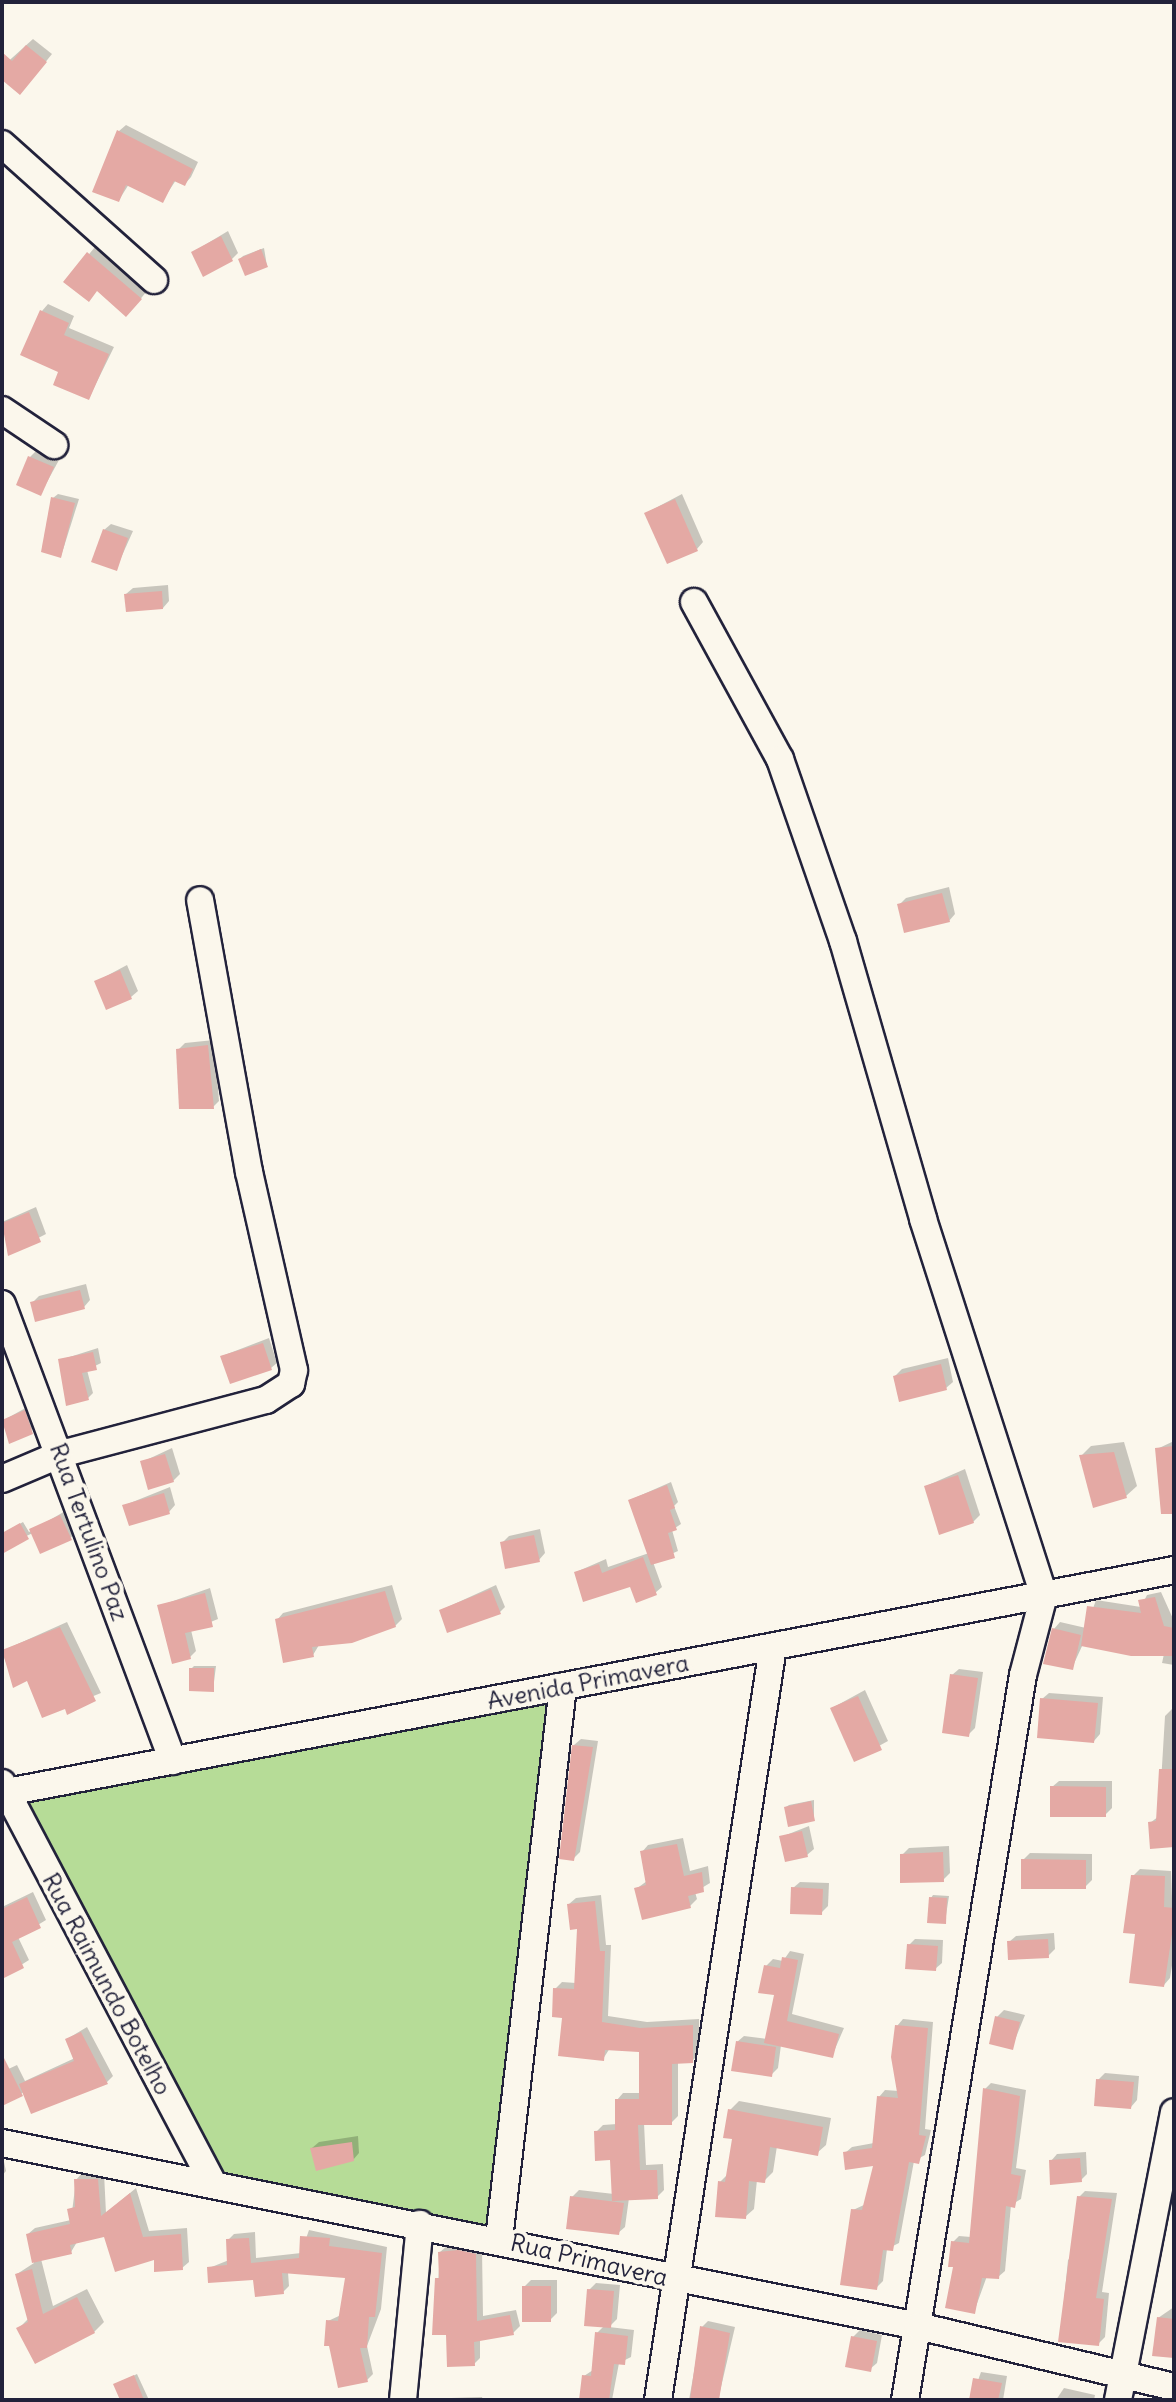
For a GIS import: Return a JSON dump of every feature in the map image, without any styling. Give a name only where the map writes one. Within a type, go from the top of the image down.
[{"type":"street","points":[[2,144],[154,280]]},
{"type":"street","points":[[2,410],[54,445]]},
{"type":"street","points":[[694,602],[780,759],[843,941],[923,1219],[1044,1595],[1023,1675],[905,2400]]},
{"type":"street","points":[[2,1479],[61,1454],[266,1400],[291,1384],[294,1370],[249,1172],[200,900]]},
{"type":"street","name":"Rua Tertulino Paz","points":[[2,1304],[61,1454],[173,1761]]},
{"type":"street","name":"Avenida Primavera","points":[[3,1790],[173,1761],[1174,1570]]},
{"type":"street","points":[[658,2400],[674,2279],[773,1647]]},
{"type":"street","points":[[499,2239],[563,1687]]},
{"type":"street","name":"Rua Raimundo Botelho","points":[[3,1790],[213,2184]]},
{"type":"street","points":[[1118,2400],[1174,2112]]},
{"type":"street","name":"Rua Primavera","points":[[2,2143],[499,2239],[674,2279],[918,2326],[1174,2387]]},
{"type":"street","points":[[403,2400],[420,2224]]},
{"type":"green space","points":[[563,1687],[499,2239],[232,2188],[6,1793]]},
{"type":"building","points":[[26,45],[47,62],[20,95],[2,80],[2,52],[12,61]]},
{"type":"building","points":[[117,130],[193,169],[185,186],[174,181],[163,203],[126,185],[119,202],[92,192]]},
{"type":"building","points":[[221,236],[233,261],[203,277],[191,252]]},
{"type":"building","points":[[261,249],[268,267],[245,276],[238,259]]},
{"type":"building","points":[[87,252],[142,299],[126,317],[97,291],[89,302],[63,282]]},
{"type":"building","points":[[40,310],[69,323],[64,335],[109,354],[89,400],[53,385],[58,372],[20,355]]},
{"type":"building","points":[[28,456],[54,467],[41,496],[16,485]]},
{"type":"building","points":[[51,497],[75,503],[61,558],[41,552]]},
{"type":"building","points":[[675,499],[698,551],[667,564],[644,513]]},
{"type":"building","points":[[103,529],[128,538],[117,571],[91,562]]},
{"type":"building","points":[[162,591],[163,609],[126,612],[124,594]]},
{"type":"building","points":[[942,893],[950,922],[904,933],[897,904]]},
{"type":"building","points":[[120,970],[132,999],[106,1010],[94,981]]},
{"type":"building","points":[[208,1045],[214,1109],[179,1109],[176,1049]]},
{"type":"building","points":[[29,1212],[41,1242],[8,1256],[2,1223]]},
{"type":"building","points":[[80,1290],[85,1309],[35,1322],[30,1302]]},
{"type":"building","points":[[263,1343],[272,1370],[230,1384],[220,1356]]},
{"type":"building","points":[[93,1352],[97,1370],[82,1373],[89,1400],[66,1406],[58,1359]]},
{"type":"building","points":[[941,1364],[947,1390],[899,1402],[893,1376]]},
{"type":"building","points":[[25,1410],[33,1434],[9,1444],[2,1420]]},
{"type":"building","points":[[1174,1446],[1174,1514],[1161,1514],[1155,1448]]},
{"type":"building","points":[[1114,1452],[1127,1498],[1093,1508],[1079,1455]]},
{"type":"building","points":[[165,1454],[174,1482],[148,1490],[140,1461]]},
{"type":"building","points":[[958,1475],[974,1523],[939,1535],[924,1486]]},
{"type":"building","points":[[667,1485],[675,1508],[670,1510],[677,1530],[668,1533],[675,1558],[651,1565],[628,1500]]},
{"type":"building","points":[[164,1493],[170,1514],[129,1526],[122,1505]]},
{"type":"building","points":[[60,1515],[72,1540],[40,1554],[29,1529]]},
{"type":"building","points":[[20,1523],[29,1539],[2,1554],[2,1533]]},
{"type":"building","points":[[534,1535],[540,1562],[505,1569],[500,1542]]},
{"type":"building","points":[[643,1557],[657,1595],[636,1603],[630,1587],[583,1602],[574,1572],[599,1564],[602,1573]]},
{"type":"building","points":[[491,1589],[501,1614],[447,1633],[439,1610]]},
{"type":"building","points":[[385,1591],[396,1627],[352,1643],[312,1647],[314,1657],[283,1663],[275,1619]]},
{"type":"building","points":[[205,1593],[213,1627],[185,1633],[191,1659],[172,1664],[157,1605]]},
{"type":"building","points":[[1155,1597],[1164,1626],[1174,1628],[1174,1656],[1131,1656],[1081,1646],[1087,1606],[1141,1613],[1138,1600]]},
{"type":"building","points":[[60,1627],[96,1701],[67,1715],[65,1709],[42,1718],[27,1681],[13,1688],[2,1650]]},
{"type":"building","points":[[1052,1628],[1081,1635],[1073,1670],[1043,1664]]},
{"type":"building","points":[[189,1668],[214,1668],[214,1692],[189,1691]]},
{"type":"building","points":[[950,1674],[978,1678],[969,1737],[942,1733]]},
{"type":"building","points":[[858,1696],[882,1750],[854,1762],[830,1708]]},
{"type":"building","points":[[1040,1698],[1098,1703],[1094,1743],[1037,1738]]},
{"type":"building","points":[[572,1745],[593,1747],[574,1861],[559,1859]]},
{"type":"building","points":[[1159,1769],[1174,1769],[1174,1847],[1150,1849],[1148,1822],[1156,1821]]},
{"type":"building","points":[[1050,1786],[1106,1787],[1106,1817],[1050,1817]]},
{"type":"building","points":[[811,1801],[815,1821],[788,1827],[784,1807]]},
{"type":"building","points":[[802,1831],[808,1857],[785,1862],[779,1836]]},
{"type":"building","points":[[677,1844],[684,1876],[702,1872],[704,1892],[688,1896],[691,1908],[642,1920],[634,1888],[646,1885],[640,1851]]},
{"type":"building","points":[[943,1852],[944,1882],[900,1883],[900,1854]]},
{"type":"building","points":[[1021,1859],[1086,1860],[1086,1889],[1021,1889]]},
{"type":"building","points":[[1131,1875],[1165,1876],[1164,1907],[1174,1908],[1174,1921],[1164,1987],[1129,1983],[1135,1934],[1123,1933]]},
{"type":"building","points":[[791,1887],[823,1889],[822,1915],[790,1914]]},
{"type":"building","points":[[27,1897],[41,1928],[12,1942],[24,1968],[2,1979],[2,1909]]},
{"type":"building","points":[[929,1897],[947,1898],[946,1924],[927,1923]]},
{"type":"building","points":[[595,1901],[600,1951],[605,1951],[602,2022],[640,2028],[693,2025],[693,2063],[672,2064],[672,2125],[638,2125],[640,2170],[657,2170],[658,2199],[612,2201],[610,2160],[595,2161],[594,2131],[615,2130],[615,2099],[639,2099],[639,2052],[605,2050],[604,2061],[558,2056],[562,2018],[552,2017],[553,1988],[574,1989],[577,1929],[570,1930],[567,1904]]},
{"type":"building","points":[[1048,1939],[1049,1958],[1008,1960],[1007,1941]]},
{"type":"building","points":[[907,1944],[938,1946],[936,1971],[905,1969]]},
{"type":"building","points":[[782,1957],[798,1960],[787,2021],[839,2034],[833,2058],[764,2043],[774,1995],[758,1993],[764,1965],[780,1968]]},
{"type":"building","points":[[995,2016],[1020,2022],[1013,2050],[989,2044]]},
{"type":"building","points":[[895,2025],[928,2028],[919,2135],[926,2136],[919,2164],[909,2162],[893,2251],[883,2250],[877,2290],[840,2285],[851,2209],[862,2210],[873,2166],[845,2170],[843,2152],[872,2148],[877,2096],[898,2098],[891,2057]]},
{"type":"building","points":[[81,2032],[108,2084],[31,2114],[19,2084],[74,2061],[65,2039]]},
{"type":"building","points":[[736,2041],[776,2047],[772,2077],[731,2071]]},
{"type":"building","points":[[2,2054],[23,2096],[2,2106]]},
{"type":"building","points":[[1096,2079],[1134,2082],[1131,2109],[1094,2106]]},
{"type":"building","points":[[983,2088],[1020,2096],[1011,2174],[1021,2176],[1015,2208],[1006,2206],[999,2279],[982,2278],[975,2314],[945,2308],[953,2267],[948,2267],[951,2241],[969,2243]]},
{"type":"building","points":[[728,2109],[823,2127],[818,2156],[770,2147],[765,2183],[749,2181],[746,2219],[715,2217],[718,2181],[725,2182],[732,2139],[723,2138]]},
{"type":"building","points":[[352,2142],[354,2161],[316,2171],[310,2148]]},
{"type":"building","points":[[1080,2158],[1082,2182],[1050,2185],[1049,2160]]},
{"type":"building","points":[[74,2179],[98,2179],[101,2216],[130,2193],[143,2237],[181,2234],[183,2270],[154,2272],[154,2260],[115,2272],[104,2237],[70,2245],[72,2254],[32,2263],[26,2234],[70,2224],[67,2209],[75,2207]]},
{"type":"building","points":[[570,2196],[624,2203],[619,2235],[566,2229]]},
{"type":"building","points":[[1077,2196],[1112,2199],[1096,2298],[1104,2299],[1099,2346],[1058,2342]]},
{"type":"building","points":[[300,2236],[330,2238],[329,2246],[382,2253],[375,2317],[369,2317],[367,2348],[360,2348],[368,2382],[338,2388],[329,2346],[324,2346],[326,2320],[338,2321],[345,2278],[282,2273],[284,2294],[255,2297],[253,2280],[208,2283],[207,2267],[227,2265],[226,2239],[249,2238],[251,2263],[299,2258]]},
{"type":"building","points":[[458,2250],[476,2254],[477,2321],[510,2315],[514,2335],[474,2342],[475,2366],[447,2367],[446,2335],[432,2335],[435,2278],[439,2278],[438,2252]]},
{"type":"building","points":[[32,2269],[43,2314],[77,2297],[95,2333],[35,2364],[16,2328],[28,2322],[15,2274]]},
{"type":"building","points":[[522,2286],[551,2286],[551,2322],[522,2322]]},
{"type":"building","points":[[587,2289],[614,2291],[611,2328],[584,2326]]},
{"type":"building","points":[[1157,2317],[1174,2319],[1174,2358],[1152,2356]]},
{"type":"building","points":[[700,2326],[730,2333],[719,2400],[690,2400]]},
{"type":"building","points":[[595,2332],[628,2336],[625,2365],[614,2364],[609,2400],[579,2400],[582,2375],[591,2376]]},
{"type":"building","points":[[851,2336],[877,2341],[871,2372],[845,2367]]},
{"type":"building","points":[[134,2375],[144,2400],[120,2400],[113,2384]]},
{"type":"building","points":[[973,2378],[1002,2383],[998,2400],[969,2400]]}]
